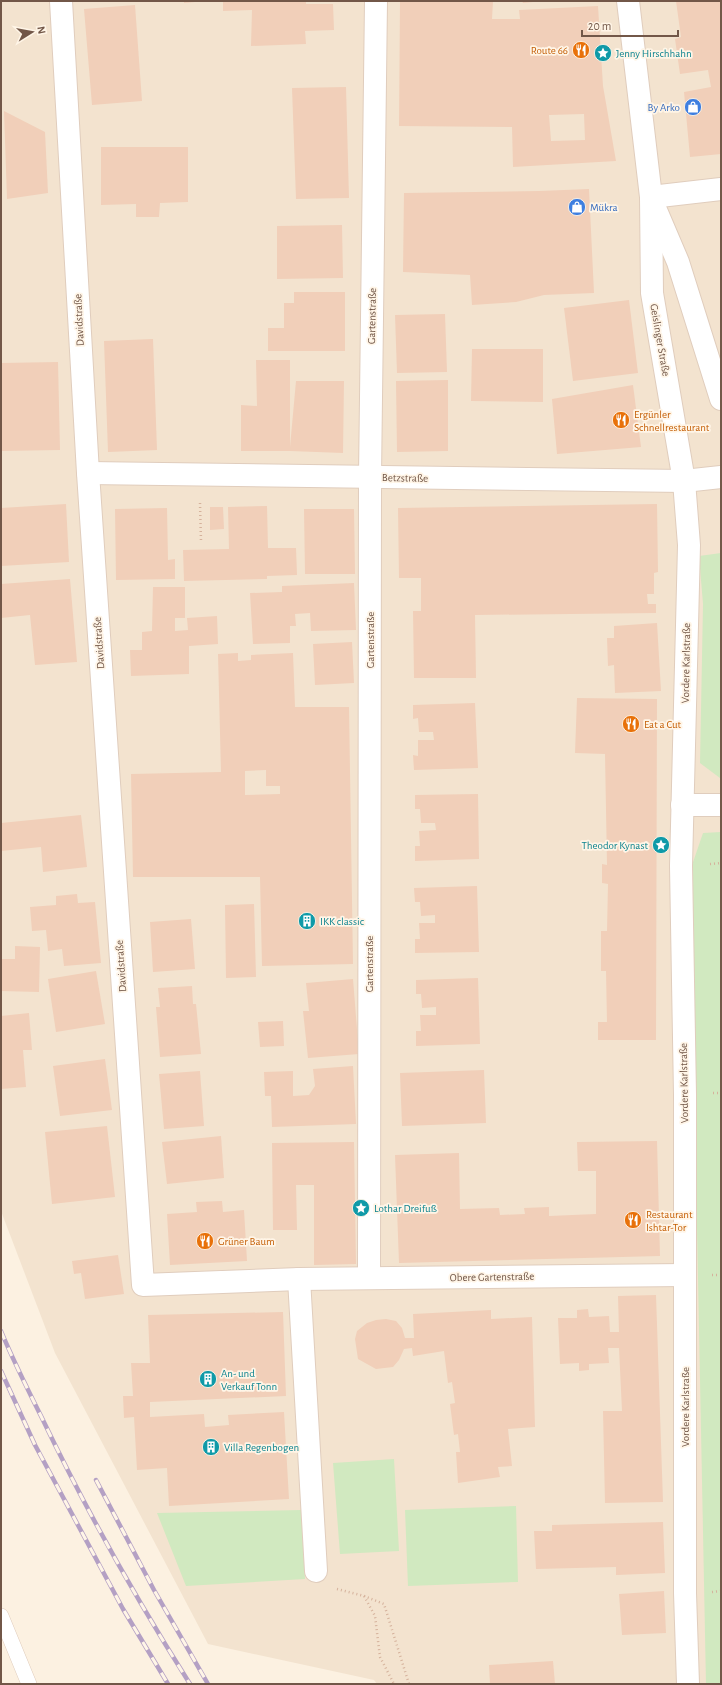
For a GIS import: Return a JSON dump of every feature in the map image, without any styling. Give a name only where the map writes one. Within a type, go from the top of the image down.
[{"type":"street","name":"Davidstraße","points":[[61,1],[88,473],[143,1285]]},
{"type":"street","name":"Gartenstraße","points":[[369,1278],[370,478],[376,1]]},
{"type":"street","name":"Geislinger Straße","points":[[628,1],[651,197],[652,293],[684,481]]},
{"type":"street","points":[[651,197],[721,189]]},
{"type":"street","name":"Geislinger Straße","points":[[651,197],[678,262],[721,399]]},
{"type":"street","name":"Betzstraße","points":[[88,473],[370,478],[684,481],[721,477]]},
{"type":"street","name":"Vordere Karlstraße","points":[[684,481],[689,545],[681,866],[685,1275],[685,1593],[688,1684]]},
{"type":"street","points":[[682,805],[721,805]]},
{"type":"street","name":"Obere Gartenstraße","points":[[143,1285],[299,1279],[685,1275]]},
{"type":"street","points":[[299,1279],[316,1571]]},
{"type":"lane","points":[[1,1616],[29,1684]]},
{"type":"path","points":[[198,475],[201,541]]},
{"type":"path","points":[[316,1571],[319,1585],[364,1596],[384,1604],[409,1684]]},
{"type":"path","points":[[364,1596],[375,1616],[380,1657],[394,1684]]},
{"type":"shaded area","points":[[1,1],[721,1],[721,1684],[377,1684],[374,1680],[208,1644],[55,1353],[1,1211]]},
{"type":"green space","points":[[721,553],[720,778],[700,763],[703,604],[699,556]]},
{"type":"green space","points":[[721,832],[721,1684],[706,1684],[690,871],[703,833]]},
{"type":"green space","points":[[394,1459],[399,1551],[340,1554],[333,1463]]},
{"type":"green space","points":[[516,1506],[518,1582],[408,1586],[405,1510]]},
{"type":"green space","points":[[301,1510],[305,1579],[186,1586],[157,1513]]},
{"type":"building","points":[[184,1],[195,1],[195,2],[184,3]]},
{"type":"building","points":[[223,1],[306,1],[306,4],[333,4],[334,30],[305,31],[306,44],[251,46],[252,10],[223,11]]},
{"type":"building","points":[[400,1],[493,1],[492,19],[520,19],[519,10],[598,6],[603,86],[616,161],[513,167],[512,127],[399,126]],"holes":[[[584,114],[585,140],[551,141],[549,115]]]},
{"type":"building","points":[[522,1],[533,1],[533,2],[523,3]]},
{"type":"building","points":[[676,1],[721,1],[721,154],[690,157],[684,92],[711,87],[708,70],[680,74],[675,39],[681,37]]},
{"type":"building","points":[[135,5],[142,101],[92,105],[84,9]]},
{"type":"building","points":[[346,87],[349,198],[296,199],[292,88]]},
{"type":"building","points":[[4,111],[45,132],[48,193],[7,199]]},
{"type":"building","points":[[101,147],[188,147],[188,202],[160,203],[159,217],[136,217],[136,204],[101,205]]},
{"type":"building","points":[[589,189],[594,293],[544,295],[516,302],[472,305],[470,275],[403,272],[404,193]]},
{"type":"building","points":[[342,225],[343,278],[277,279],[277,226]]},
{"type":"building","points":[[294,292],[345,292],[345,351],[268,351],[268,328],[284,328],[284,303],[294,303]]},
{"type":"building","points":[[629,300],[638,373],[573,381],[564,308]]},
{"type":"building","points":[[445,314],[447,372],[397,373],[395,315]]},
{"type":"building","points":[[153,339],[157,450],[108,452],[104,341]]},
{"type":"building","points":[[472,349],[543,349],[543,402],[471,401]]},
{"type":"building","points":[[256,360],[290,360],[290,447],[296,381],[344,381],[343,453],[241,451],[241,405],[257,406]]},
{"type":"building","points":[[58,362],[60,450],[1,451],[1,363]]},
{"type":"building","points":[[448,380],[448,451],[397,452],[396,381]]},
{"type":"building","points":[[633,385],[641,447],[557,454],[552,399]]},
{"type":"building","points":[[66,504],[69,562],[1,566],[1,508]]},
{"type":"building","points":[[657,504],[658,572],[654,573],[654,594],[647,594],[648,604],[656,604],[656,613],[475,615],[476,678],[414,678],[413,611],[421,611],[421,578],[399,578],[398,508]]},
{"type":"building","points":[[267,506],[268,548],[296,548],[297,575],[267,576],[267,579],[184,581],[183,550],[229,549],[228,507]]},
{"type":"building","points":[[210,507],[223,507],[224,529],[210,530]]},
{"type":"building","points":[[167,508],[168,560],[175,559],[175,579],[116,580],[115,509]]},
{"type":"building","points":[[304,509],[354,509],[355,574],[305,574]]},
{"type":"building","points":[[70,579],[77,662],[35,665],[30,615],[1,618],[1,584]]},
{"type":"building","points":[[354,583],[356,630],[311,631],[310,613],[295,614],[296,626],[290,626],[290,643],[253,644],[250,593],[282,592],[282,586]]},
{"type":"building","points":[[153,587],[185,587],[185,618],[175,618],[175,631],[188,630],[187,618],[217,616],[218,644],[189,646],[189,674],[131,676],[130,650],[142,650],[142,632],[152,631]]},
{"type":"building","points":[[657,623],[661,691],[615,693],[614,665],[608,666],[607,638],[614,638],[614,626]]},
{"type":"building","points":[[352,642],[354,683],[315,685],[313,644]]},
{"type":"building","points":[[238,653],[238,661],[251,660],[251,655],[293,653],[295,707],[349,707],[353,964],[262,966],[260,877],[133,877],[131,774],[221,772],[218,654]],"holes":[[[266,770],[266,786],[280,786],[280,794],[245,795],[245,771]]]},
{"type":"building","points":[[577,698],[657,699],[656,1040],[598,1040],[598,1022],[607,1022],[606,971],[601,971],[601,931],[607,931],[608,884],[602,883],[602,864],[607,865],[605,754],[575,753]]},
{"type":"building","points":[[475,703],[478,768],[414,770],[413,755],[418,756],[418,740],[434,740],[433,732],[419,732],[418,718],[413,719],[413,705]]},
{"type":"building","points":[[478,794],[479,859],[415,861],[415,846],[420,846],[419,831],[436,830],[435,823],[421,823],[420,809],[415,809],[415,795]]},
{"type":"building","points":[[81,815],[87,867],[43,872],[41,847],[1,851],[1,823]]},
{"type":"building","points":[[477,886],[479,952],[415,953],[415,939],[420,939],[419,923],[435,923],[435,915],[421,916],[420,902],[415,902],[414,888]]},
{"type":"building","points":[[77,894],[78,903],[95,902],[101,963],[64,966],[62,949],[48,951],[46,930],[32,931],[30,907],[56,905],[56,896]]},
{"type":"building","points":[[254,904],[256,977],[226,978],[225,905]]},
{"type":"building","points":[[191,919],[195,969],[153,972],[150,922]]},
{"type":"building","points":[[15,946],[40,947],[39,992],[1,991],[2,959],[15,959]]},
{"type":"building","points":[[96,971],[105,1024],[56,1032],[48,979]]},
{"type":"building","points":[[478,978],[480,1044],[416,1046],[416,1031],[421,1031],[420,1015],[436,1015],[436,1007],[422,1008],[421,994],[416,994],[416,980]]},
{"type":"building","points":[[353,979],[359,1054],[308,1058],[303,1011],[309,1011],[306,983]]},
{"type":"building","points":[[192,986],[193,1004],[196,1004],[201,1054],[160,1057],[156,1007],[160,1007],[158,988]]},
{"type":"building","points":[[29,1013],[32,1050],[23,1050],[26,1087],[1,1089],[1,1016]]},
{"type":"building","points":[[283,1021],[284,1046],[260,1047],[258,1022]]},
{"type":"building","points":[[105,1059],[112,1110],[60,1116],[53,1066]]},
{"type":"building","points":[[353,1066],[356,1124],[272,1127],[271,1096],[265,1096],[264,1072],[293,1071],[293,1096],[309,1095],[315,1086],[313,1069]]},
{"type":"building","points":[[484,1070],[486,1123],[402,1126],[400,1073]]},
{"type":"building","points":[[200,1071],[204,1126],[164,1129],[159,1074]]},
{"type":"building","points":[[107,1126],[115,1197],[52,1204],[45,1132]]},
{"type":"building","points":[[221,1136],[224,1178],[167,1184],[162,1142]]},
{"type":"building","points":[[657,1141],[660,1256],[399,1263],[395,1155],[459,1153],[460,1209],[499,1208],[500,1215],[525,1214],[524,1208],[549,1207],[549,1216],[596,1214],[596,1171],[578,1171],[577,1142]]},
{"type":"building","points":[[354,1142],[356,1264],[314,1265],[314,1185],[296,1185],[297,1230],[273,1230],[272,1143]]},
{"type":"building","points":[[222,1201],[223,1212],[244,1210],[247,1261],[170,1265],[167,1214],[197,1212],[196,1202]]},
{"type":"building","points":[[118,1255],[124,1294],[85,1299],[81,1273],[74,1274],[72,1261]]},
{"type":"building","points":[[656,1295],[663,1502],[605,1503],[603,1411],[622,1411],[619,1348],[608,1348],[609,1363],[589,1364],[589,1370],[579,1371],[579,1363],[560,1364],[558,1318],[577,1318],[577,1310],[588,1309],[589,1317],[609,1316],[610,1332],[619,1332],[618,1296]]},
{"type":"building","points":[[491,1310],[491,1319],[532,1317],[535,1427],[508,1429],[512,1466],[498,1467],[500,1477],[458,1483],[456,1452],[460,1452],[458,1434],[454,1435],[450,1404],[455,1403],[452,1382],[448,1383],[444,1351],[413,1356],[412,1348],[404,1349],[399,1360],[393,1367],[376,1369],[358,1359],[355,1339],[357,1331],[367,1323],[376,1320],[386,1319],[396,1321],[402,1328],[405,1338],[414,1338],[413,1314]]},
{"type":"building","points":[[283,1312],[286,1396],[150,1402],[150,1417],[204,1414],[205,1427],[229,1425],[228,1415],[284,1412],[289,1499],[169,1506],[167,1468],[137,1470],[134,1417],[124,1418],[123,1396],[133,1396],[131,1363],[150,1363],[148,1315]]},
{"type":"building","points":[[663,1522],[665,1573],[616,1575],[616,1567],[536,1569],[534,1531],[552,1531],[552,1525]]},
{"type":"building","points":[[664,1591],[666,1633],[622,1635],[619,1594]]},
{"type":"building","points":[[553,1661],[555,1684],[490,1684],[489,1665]]},
{"type":"railway","points":[[1,1331],[25,1384],[93,1519],[150,1619],[190,1684]]},
{"type":"railway","points":[[1,1371],[35,1445],[123,1609],[168,1684]]},
{"type":"railway","points":[[96,1480],[154,1590],[208,1684]]},
{"type":"place","name":"Route 66","points":[[581,50]]},
{"type":"place","name":"Jenny Hirschhahn","points":[[603,53]]},
{"type":"place","name":"By Arko","points":[[693,107]]},
{"type":"place","name":"Mükra","points":[[577,207]]},
{"type":"place","name":"Ergünler Schnellrestaurant","points":[[621,420]]},
{"type":"place","name":"Eat a Cut","points":[[631,724]]},
{"type":"place","name":"Theodor Kynast","points":[[661,845]]},
{"type":"place","name":"IKK classic","points":[[307,921]]},
{"type":"place","name":"Lothar Dreifuß","points":[[361,1208]]},
{"type":"place","name":"Restaurant Ishtar-Tor","points":[[633,1220]]},
{"type":"place","name":"Grüner Baum","points":[[205,1241]]},
{"type":"place","name":"An- und Verkauf Tonn","points":[[208,1379]]},
{"type":"place","name":"Villa Regenbogen","points":[[211,1447]]}]
